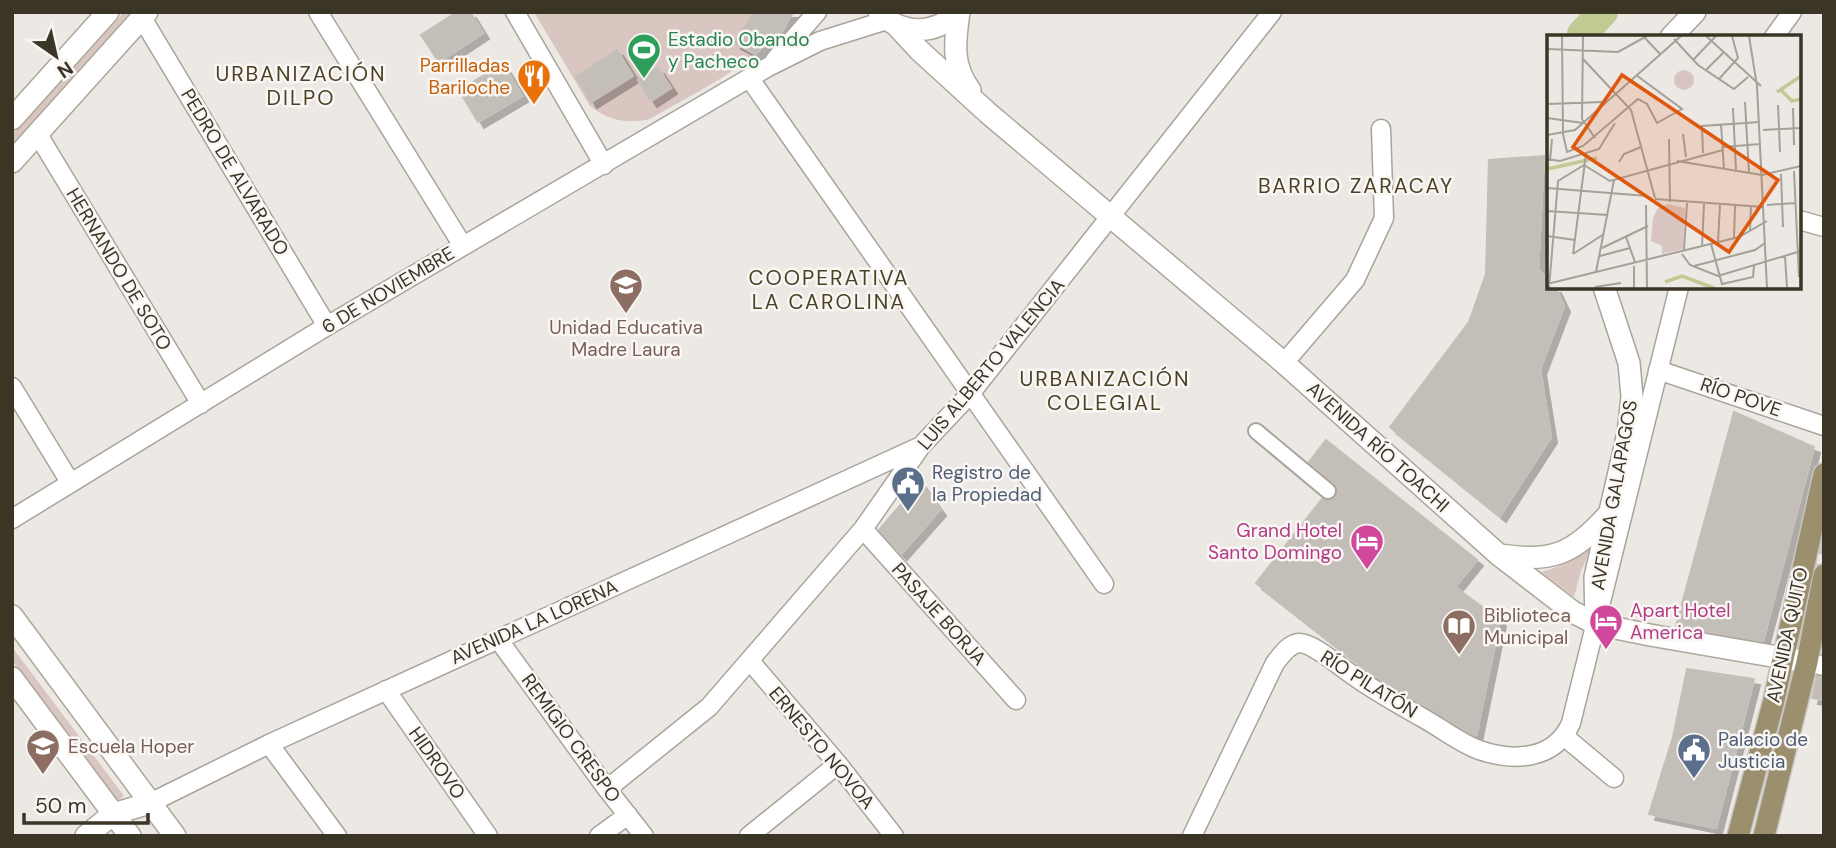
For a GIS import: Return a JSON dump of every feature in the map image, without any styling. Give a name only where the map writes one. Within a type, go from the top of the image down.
[{"type":"main road","points":[[12,119],[108,12]]},
{"type":"main road","points":[[887,19],[925,30],[944,24],[959,12]]},
{"type":"main road","name":"AVENIDA RÍO TOACHI","points":[[959,12],[955,59],[958,73],[988,113]]},
{"type":"main road","points":[[1673,35],[1693,13]]},
{"type":"main road","points":[[12,162],[145,15]]},
{"type":"main road","name":"AVENIDA RÍO TOACHI","points":[[887,19],[988,113],[1284,363],[1499,555],[1564,606],[1596,624],[1815,664]]},
{"type":"main road","name":"AVENIDA GALAPAGOS","points":[[1596,624],[1595,578],[1628,433],[1632,397],[1629,363],[1605,289]]},
{"type":"main road","name":"AVENIDA QUITO","points":[[1738,836],[1783,658],[1824,474]]},
{"type":"main road","points":[[1499,555],[1541,559],[1560,555],[1588,537],[1608,515]]},
{"type":"main road","name":"AVENIDA QUITO","points":[[1764,836],[1815,664],[1824,575]]},
{"type":"main road","points":[[12,615],[175,836]]},
{"type":"main road","points":[[12,678],[127,835]]},
{"type":"main road","name":"AVENIDA LA LORENA","points":[[86,836],[113,814],[150,803]]},
{"type":"main road","name":"AVENIDA LA LORENA","points":[[127,835],[150,803]]},
{"type":"street","points":[[318,12],[463,246]]},
{"type":"street","points":[[515,12],[604,165]]},
{"type":"street","name":"6 DE NOVIEMBRE","points":[[768,67],[817,12]]},
{"type":"street","name":"LUIS ALBERTO VALENCIA","points":[[607,789],[709,707],[750,661],[863,528],[921,446],[970,394],[1272,12]]},
{"type":"street","points":[[1775,35],[1792,12]]},
{"type":"street","name":"PEDRO DE ALVARADO","points":[[145,15],[327,326]]},
{"type":"street","name":"6 DE NOVIEMBRE","points":[[12,519],[327,326],[768,67],[820,41],[887,19]]},
{"type":"street","points":[[750,79],[1104,584]]},
{"type":"street","points":[[1284,363],[1355,279],[1384,218],[1381,129]]},
{"type":"street","name":"HERNANDO DE SOTO","points":[[37,134],[201,404]]},
{"type":"street","points":[[1801,221],[1824,227]]},
{"type":"street","points":[[1614,778],[1565,737],[1571,723],[1678,289]]},
{"type":"street","name":"RÍO POVE","points":[[1658,370],[1824,426]]},
{"type":"street","points":[[12,387],[70,482]]},
{"type":"street","points":[[1256,431],[1328,491]]},
{"type":"street","name":"AVENIDA LA LORENA","points":[[150,803],[269,744],[921,446]]},
{"type":"street","name":"PASAJE BORJA","points":[[863,528],[1016,700]]},
{"type":"street","name":"REMIGIO CRESPO","points":[[498,639],[644,836]]},
{"type":"street","name":"RÍO PILATÓN","points":[[1192,836],[1275,663],[1289,647],[1299,643],[1312,647],[1372,689],[1477,749],[1505,757],[1535,754],[1555,747],[1565,737]]},
{"type":"street","name":"ERNESTO NOVOA","points":[[750,661],[838,764],[894,836]]},
{"type":"street","name":"HIDROVO","points":[[386,690],[488,836]]},
{"type":"street","points":[[269,744],[337,836]]},
{"type":"street","points":[[749,836],[838,764]]},
{"type":"street","points":[[599,836],[628,815]]},
{"type":"shaded area","points":[[124,12],[135,12],[12,148],[12,135]]},
{"type":"shaded area","name":"Estadio Obando y Pacheco","points":[[534,12],[795,12],[766,45],[729,73],[650,119],[634,121],[611,118],[590,106]]},
{"type":"shaded area","points":[[1596,538],[1581,571],[1574,597],[1541,572],[1571,559]]},
{"type":"shaded area","points":[[12,647],[124,796],[117,801],[12,660]]},
{"type":"building","points":[[457,12],[470,12],[483,33],[439,62],[421,35]]},
{"type":"building","points":[[754,12],[793,12],[783,29],[755,54],[735,43]]},
{"type":"building","points":[[617,50],[633,76],[591,102],[576,77]]},
{"type":"building","points":[[503,64],[522,96],[478,122],[459,90]]},
{"type":"building","points":[[658,68],[671,88],[651,101],[638,80]]},
{"type":"building","points":[[1544,156],[1538,270],[1547,279],[1547,289],[1556,289],[1564,306],[1540,369],[1551,437],[1500,516],[1390,427],[1469,322],[1486,274],[1489,160]]},
{"type":"building","points":[[1734,412],[1814,447],[1763,641],[1676,626]]},
{"type":"building","name":"Grand Hotel Santo Domingo","points":[[1326,440],[1477,560],[1455,587],[1500,620],[1476,736],[1381,681],[1256,583],[1322,499],[1331,500],[1336,497],[1335,484],[1309,462]]},
{"type":"building","name":"Registro de la Propiedad","points":[[920,482],[940,510],[901,554],[879,530]]},
{"type":"building","points":[[1687,669],[1754,679],[1716,828],[1649,814],[1673,737]]},
{"type":"building","points":[[1817,676],[1824,677],[1824,700],[1812,698]]},
{"type":"waterway","name":"RÍO POVE","points":[[1582,34],[1603,12]]},
{"type":"tunnel","points":[[1796,644],[1824,534]]},
{"type":"place","name":"Estadio Obando y Pacheco","points":[[644,80]]},
{"type":"place","name":"Parrilladas Bariloche","points":[[534,106]]},
{"type":"place","name":"Unidad Educativa Madre Laura","points":[[626,315]]},
{"type":"place","name":"Registro de la Propiedad","points":[[908,513]]},
{"type":"place","name":"Grand Hotel Santo Domingo","points":[[1367,571]]},
{"type":"place","name":"Apart Hotel America","points":[[1606,651]]},
{"type":"place","name":"Biblioteca Municipal","points":[[1459,656]]},
{"type":"place","name":"Escuela Hoper","points":[[43,776]]},
{"type":"place","name":"Palacio de Justicia","points":[[1694,780]]},
{"type":"district","name":"URBANIZACIÓN DILPO","points":[[301,86]]},
{"type":"district","name":"BARRIO ZARACAY","points":[[1356,186]]},
{"type":"district","name":"COOPERATIVA LA CAROLINA","points":[[829,290]]},
{"type":"district","name":"URBANIZACIÓN COLEGIAL","points":[[1105,391]]}]
